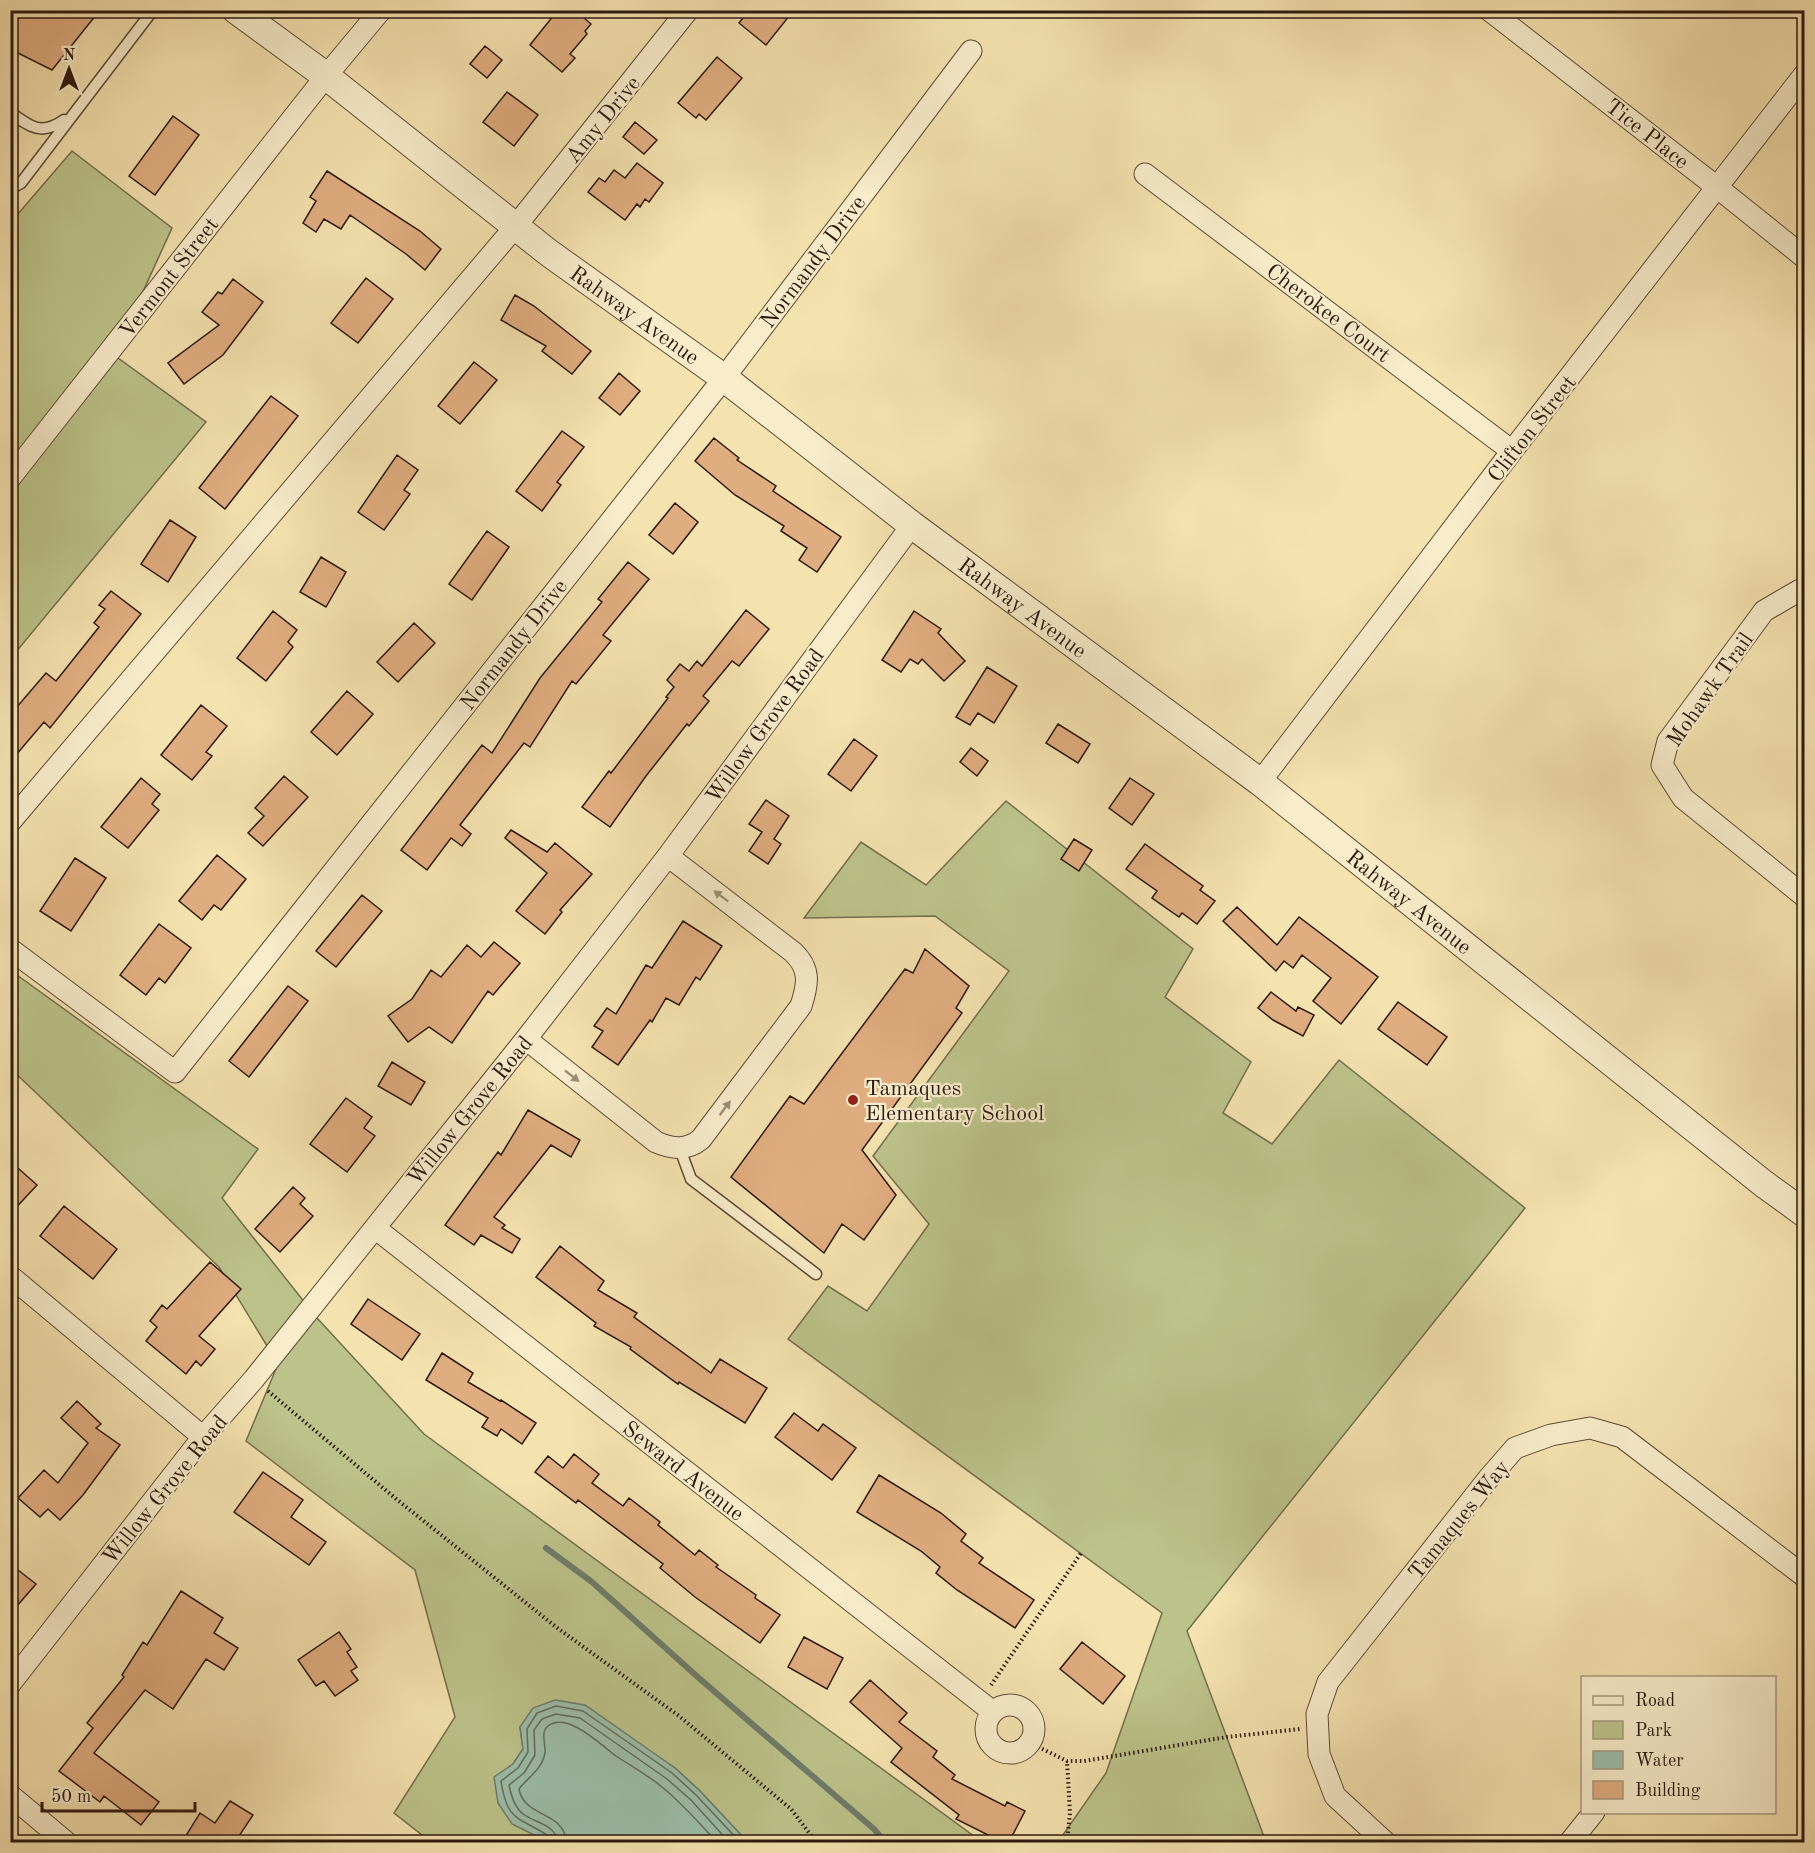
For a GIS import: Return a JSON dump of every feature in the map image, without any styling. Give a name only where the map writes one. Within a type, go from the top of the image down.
[{"type":"street","name":"Rahway Avenue","points":[[236,10],[326,75],[515,227],[724,378],[912,525],[1260,782],[1764,1184],[1804,1213]]},
{"type":"street","name":"Vermont Street","points":[[10,478],[326,75],[381,10]]},
{"type":"street","name":"Amy Drive","points":[[515,227],[688,10]]},
{"type":"street","name":"Tice Place","points":[[1489,10],[1804,257]]},
{"type":"street","name":"Normandy Drive","points":[[10,950],[175,1072],[724,378],[971,51]]},
{"type":"street","name":"Clifton Street","points":[[1260,782],[1512,451],[1804,75]]},
{"type":"street","name":"Cherokee Court","points":[[1145,174],[1512,451]]},
{"type":"street","points":[[10,822],[515,227]]},
{"type":"street","name":"Willow Grove Road","points":[[11,1683],[203,1437],[254,1379],[526,1040],[668,856],[912,525]]},
{"type":"street","name":"Mohawk Trail","points":[[1804,591],[1800,590],[1764,611],[1668,741],[1662,765],[1683,798],[1804,896]]},
{"type":"street","points":[[526,1040],[656,1142],[680,1149],[694,1145],[701,1139],[801,1006],[806,991],[807,975],[803,961],[768,931],[668,856]]},
{"type":"street","name":"Seward Avenue","points":[[375,1228],[987,1706]]},
{"type":"street","points":[[10,1276],[203,1437]]},
{"type":"street","name":"Tamaques Way","points":[[1385,1842],[1335,1796],[1319,1754],[1317,1714],[1328,1682],[1515,1448],[1551,1435],[1590,1428],[1622,1437],[1804,1576]]},
{"type":"street","points":[[1015,1705],[1029,1713],[1035,1727],[1030,1743],[1017,1752],[1001,1751],[994,1747],[987,1734],[987,1706],[1015,1705]]},
{"type":"street","points":[[10,1795],[66,1842]]},
{"type":"street","points":[[1570,1842],[1592,1814]]},
{"type":"lane","points":[[10,189],[21,183],[153,10]]},
{"type":"lane","points":[[10,112],[32,128],[53,128],[72,115]]},
{"type":"lane","points":[[680,1149],[691,1179],[816,1274]]},
{"type":"path","points":[[254,1379],[395,1498],[556,1628],[679,1716],[791,1809],[816,1842]]},
{"type":"path","points":[[987,1706],[1081,1553]]},
{"type":"path","points":[[1030,1743],[1067,1761],[1102,1759],[1227,1737],[1318,1726]]},
{"type":"path","points":[[1067,1761],[1070,1813],[1067,1842]]},
{"type":"green space","points":[[72,151],[172,228],[114,355],[206,422],[11,658],[11,222]]},
{"type":"green space","points":[[1006,801],[1193,949],[1165,997],[1251,1062],[1223,1113],[1272,1144],[1339,1060],[1525,1208],[1187,1631],[1266,1842],[1058,1842],[1106,1773],[1162,1613],[788,1339],[828,1286],[867,1311],[929,1224],[873,1156],[1009,971],[935,916],[804,918],[861,842],[926,885]]},
{"type":"green space","points":[[10,970],[258,1149],[222,1198],[317,1318],[424,1434],[982,1842],[751,1842],[743,1837],[675,1768],[628,1737],[520,1727],[523,1749],[513,1764],[540,1837],[548,1842],[431,1842],[394,1813],[455,1717],[415,1570],[246,1441],[278,1364],[219,1267],[11,1069]]},
{"type":"water","points":[[555,1700],[585,1705],[675,1768],[743,1837],[751,1842],[548,1842],[512,1824],[498,1803],[494,1777],[513,1764],[523,1749],[520,1727],[533,1708]]},
{"type":"building","points":[[10,10],[100,10],[52,70],[10,49]]},
{"type":"building","points":[[558,10],[575,10],[591,24],[585,31],[587,34],[570,54],[575,58],[562,72],[530,45]]},
{"type":"building","points":[[749,10],[794,10],[766,45],[739,23]]},
{"type":"building","points":[[485,46],[502,60],[487,78],[470,64]]},
{"type":"building","points":[[717,57],[742,78],[706,120],[699,114],[696,118],[678,103]]},
{"type":"building","points":[[507,92],[538,115],[514,146],[483,122]]},
{"type":"building","points":[[173,116],[199,135],[155,195],[129,176]]},
{"type":"building","points":[[635,122],[657,140],[644,154],[623,137]]},
{"type":"building","points":[[637,163],[663,183],[649,202],[645,199],[640,207],[637,204],[625,220],[588,192],[599,178],[605,182],[614,170],[625,178]]},
{"type":"building","points":[[327,171],[420,231],[441,249],[425,270],[350,215],[341,229],[324,219],[316,232],[303,223],[316,201],[310,197]]},
{"type":"building","points":[[366,278],[393,299],[358,343],[331,323]]},
{"type":"building","points":[[233,279],[263,302],[223,355],[184,384],[168,363],[219,325],[202,312],[218,292],[222,294]]},
{"type":"building","points":[[515,295],[534,306],[591,351],[572,374],[542,351],[546,346],[501,320]]},
{"type":"building","points":[[474,362],[497,380],[460,424],[438,406]]},
{"type":"building","points":[[619,373],[640,391],[620,415],[599,398]]},
{"type":"building","points":[[271,396],[298,416],[225,509],[199,488]]},
{"type":"building","points":[[562,431],[584,447],[557,482],[561,485],[542,511],[516,491]]},
{"type":"building","points":[[714,438],[739,458],[737,460],[776,486],[773,491],[841,537],[817,572],[799,560],[807,548],[781,531],[784,526],[735,495],[695,461]]},
{"type":"building","points":[[397,455],[418,470],[404,490],[410,494],[384,530],[358,512]]},
{"type":"building","points":[[675,503],[698,522],[673,554],[649,535]]},
{"type":"building","points":[[170,520],[196,537],[168,582],[141,564]]},
{"type":"building","points":[[487,531],[509,547],[472,600],[449,584]]},
{"type":"building","points":[[321,557],[346,572],[326,607],[300,592]]},
{"type":"building","points":[[628,562],[649,579],[603,635],[611,641],[576,684],[572,681],[530,747],[524,743],[460,825],[471,834],[462,846],[451,838],[427,870],[401,850],[482,745],[492,753],[540,678],[602,602],[598,599]]},
{"type":"building","points":[[111,591],[141,614],[50,728],[44,722],[10,762],[10,715],[46,673],[56,681],[99,627],[94,623],[105,609],[99,605]]},
{"type":"building","points":[[746,610],[769,629],[739,666],[732,661],[703,696],[709,701],[689,726],[687,724],[646,776],[610,827],[582,807],[668,698],[666,697],[674,687],[667,680],[680,664],[689,671],[697,661],[702,666]]},
{"type":"building","points":[[273,611],[297,630],[288,642],[293,647],[266,681],[237,658]]},
{"type":"building","points":[[914,611],[941,629],[938,633],[965,661],[944,681],[922,659],[918,664],[910,659],[901,672],[882,660]]},
{"type":"building","points":[[414,623],[435,643],[398,682],[377,662]]},
{"type":"building","points":[[987,667],[1017,686],[994,723],[978,713],[970,725],[956,717]]},
{"type":"building","points":[[347,691],[373,714],[337,755],[311,732]]},
{"type":"building","points":[[201,705],[227,726],[206,752],[212,756],[192,780],[161,755]]},
{"type":"building","points":[[1058,724],[1090,744],[1078,763],[1046,743]]},
{"type":"building","points":[[854,739],[877,756],[851,791],[828,774]]},
{"type":"building","points":[[971,748],[988,761],[977,776],[960,762]]},
{"type":"building","points":[[284,776],[308,797],[263,846],[248,833],[264,816],[255,808]]},
{"type":"building","points":[[141,778],[160,794],[152,804],[159,810],[128,848],[101,827]]},
{"type":"building","points":[[1130,778],[1154,794],[1132,825],[1109,808]]},
{"type":"building","points":[[766,800],[789,816],[774,839],[781,844],[768,864],[749,851],[762,832],[749,824]]},
{"type":"building","points":[[511,830],[547,852],[555,843],[592,874],[560,910],[562,912],[545,934],[516,911],[547,873],[505,838]]},
{"type":"building","points":[[1074,839],[1092,850],[1079,871],[1061,859]]},
{"type":"building","points":[[1145,844],[1203,886],[1200,890],[1215,901],[1197,924],[1182,913],[1179,917],[1152,898],[1157,891],[1126,869]]},
{"type":"building","points":[[217,855],[246,879],[221,910],[214,905],[202,920],[179,901]]},
{"type":"building","points":[[75,858],[106,878],[71,931],[40,911]]},
{"type":"building","points":[[362,895],[382,911],[336,967],[316,951]]},
{"type":"building","points":[[1237,907],[1277,945],[1299,917],[1378,977],[1341,1024],[1313,1001],[1331,978],[1302,955],[1293,968],[1284,961],[1276,971],[1223,921]]},
{"type":"building","points":[[683,921],[722,946],[700,980],[696,977],[679,1005],[666,998],[652,1022],[650,1020],[618,1065],[592,1047],[603,1031],[594,1026],[607,1008],[616,1014],[646,965],[652,968]]},
{"type":"building","points":[[159,924],[191,948],[165,983],[159,978],[146,995],[120,975]]},
{"type":"building","points":[[494,942],[520,963],[493,995],[488,991],[452,1043],[429,1027],[408,1042],[388,1016],[412,999],[431,970],[441,977],[467,945],[481,957]]},
{"type":"building","name":"Tamaques Elementary School","points":[[925,949],[969,986],[956,1008],[962,1013],[862,1150],[896,1195],[864,1240],[842,1224],[824,1253],[731,1177],[790,1096],[804,1104],[905,969],[913,973]]},
{"type":"building","points":[[288,986],[308,1001],[249,1077],[229,1061]]},
{"type":"building","points":[[1271,992],[1296,1011],[1298,1007],[1314,1015],[1303,1036],[1273,1020],[1258,1008]]},
{"type":"building","points":[[1398,1002],[1447,1037],[1427,1065],[1378,1029]]},
{"type":"building","points":[[392,1062],[425,1082],[411,1105],[378,1086]]},
{"type":"building","points":[[346,1098],[372,1117],[364,1128],[375,1136],[347,1172],[310,1144]]},
{"type":"building","points":[[528,1110],[580,1140],[571,1157],[551,1145],[494,1217],[505,1225],[502,1228],[520,1239],[512,1253],[481,1235],[474,1245],[445,1225],[498,1152],[501,1155]]},
{"type":"building","points":[[10,1161],[37,1185],[10,1214]]},
{"type":"building","points":[[293,1187],[305,1198],[300,1204],[313,1216],[280,1252],[255,1229]]},
{"type":"building","points":[[64,1206],[117,1249],[93,1279],[40,1236]]},
{"type":"building","points":[[560,1246],[604,1281],[598,1290],[637,1313],[634,1317],[711,1373],[720,1359],[767,1388],[745,1423],[679,1382],[678,1384],[630,1349],[631,1347],[594,1326],[596,1323],[536,1277]]},
{"type":"building","points":[[210,1262],[241,1289],[199,1336],[215,1349],[201,1366],[196,1361],[186,1374],[146,1341],[157,1327],[150,1321],[162,1305],[167,1309]]},
{"type":"building","points":[[368,1299],[420,1334],[402,1360],[351,1324]]},
{"type":"building","points":[[442,1353],[473,1373],[468,1382],[536,1423],[522,1444],[501,1429],[497,1436],[482,1427],[488,1418],[426,1380]]},
{"type":"building","points":[[77,1401],[101,1424],[96,1428],[120,1445],[83,1495],[60,1520],[48,1509],[40,1517],[18,1498],[44,1470],[58,1483],[88,1443],[61,1418]]},
{"type":"building","points":[[794,1413],[818,1431],[823,1424],[856,1448],[832,1480],[775,1437]]},
{"type":"building","points":[[574,1454],[599,1474],[592,1483],[623,1506],[629,1498],[660,1522],[658,1525],[695,1555],[699,1550],[718,1565],[716,1567],[780,1615],[760,1643],[695,1597],[660,1568],[663,1564],[578,1500],[576,1503],[535,1472],[548,1456],[563,1468]]},
{"type":"building","points":[[263,1472],[303,1500],[291,1517],[326,1542],[309,1565],[234,1512]]},
{"type":"building","points":[[879,1475],[941,1513],[966,1534],[961,1541],[983,1558],[979,1563],[1034,1600],[1015,1628],[957,1590],[936,1573],[940,1567],[921,1551],[857,1512]]},
{"type":"building","points":[[18,1570],[36,1584],[10,1614],[10,1578]]},
{"type":"building","points":[[181,1591],[223,1618],[214,1633],[238,1648],[224,1670],[206,1659],[173,1709],[145,1690],[94,1753],[159,1802],[141,1825],[104,1796],[100,1802],[59,1771],[93,1728],[87,1723],[124,1677],[122,1675],[143,1642],[147,1645]]},
{"type":"building","points":[[339,1632],[351,1649],[347,1652],[357,1667],[351,1671],[358,1680],[335,1696],[324,1681],[316,1686],[298,1660]]},
{"type":"building","points":[[804,1637],[843,1658],[827,1689],[788,1667]]},
{"type":"building","points":[[1082,1642],[1125,1676],[1103,1704],[1060,1669]]},
{"type":"building","points":[[870,1680],[907,1713],[899,1722],[937,1751],[933,1757],[955,1775],[952,1779],[1005,1806],[1007,1802],[1025,1811],[1009,1842],[1002,1842],[956,1819],[959,1815],[891,1762],[902,1748],[850,1702]]},
{"type":"building","points":[[230,1801],[253,1815],[235,1842],[182,1842],[200,1813],[215,1823]]},
{"type":"waterway","points":[[546,1548],[592,1582],[700,1679],[874,1829],[885,1842]]},
{"type":"place","name":"Tamaques Elementary School","points":[[853,1100]]}]
